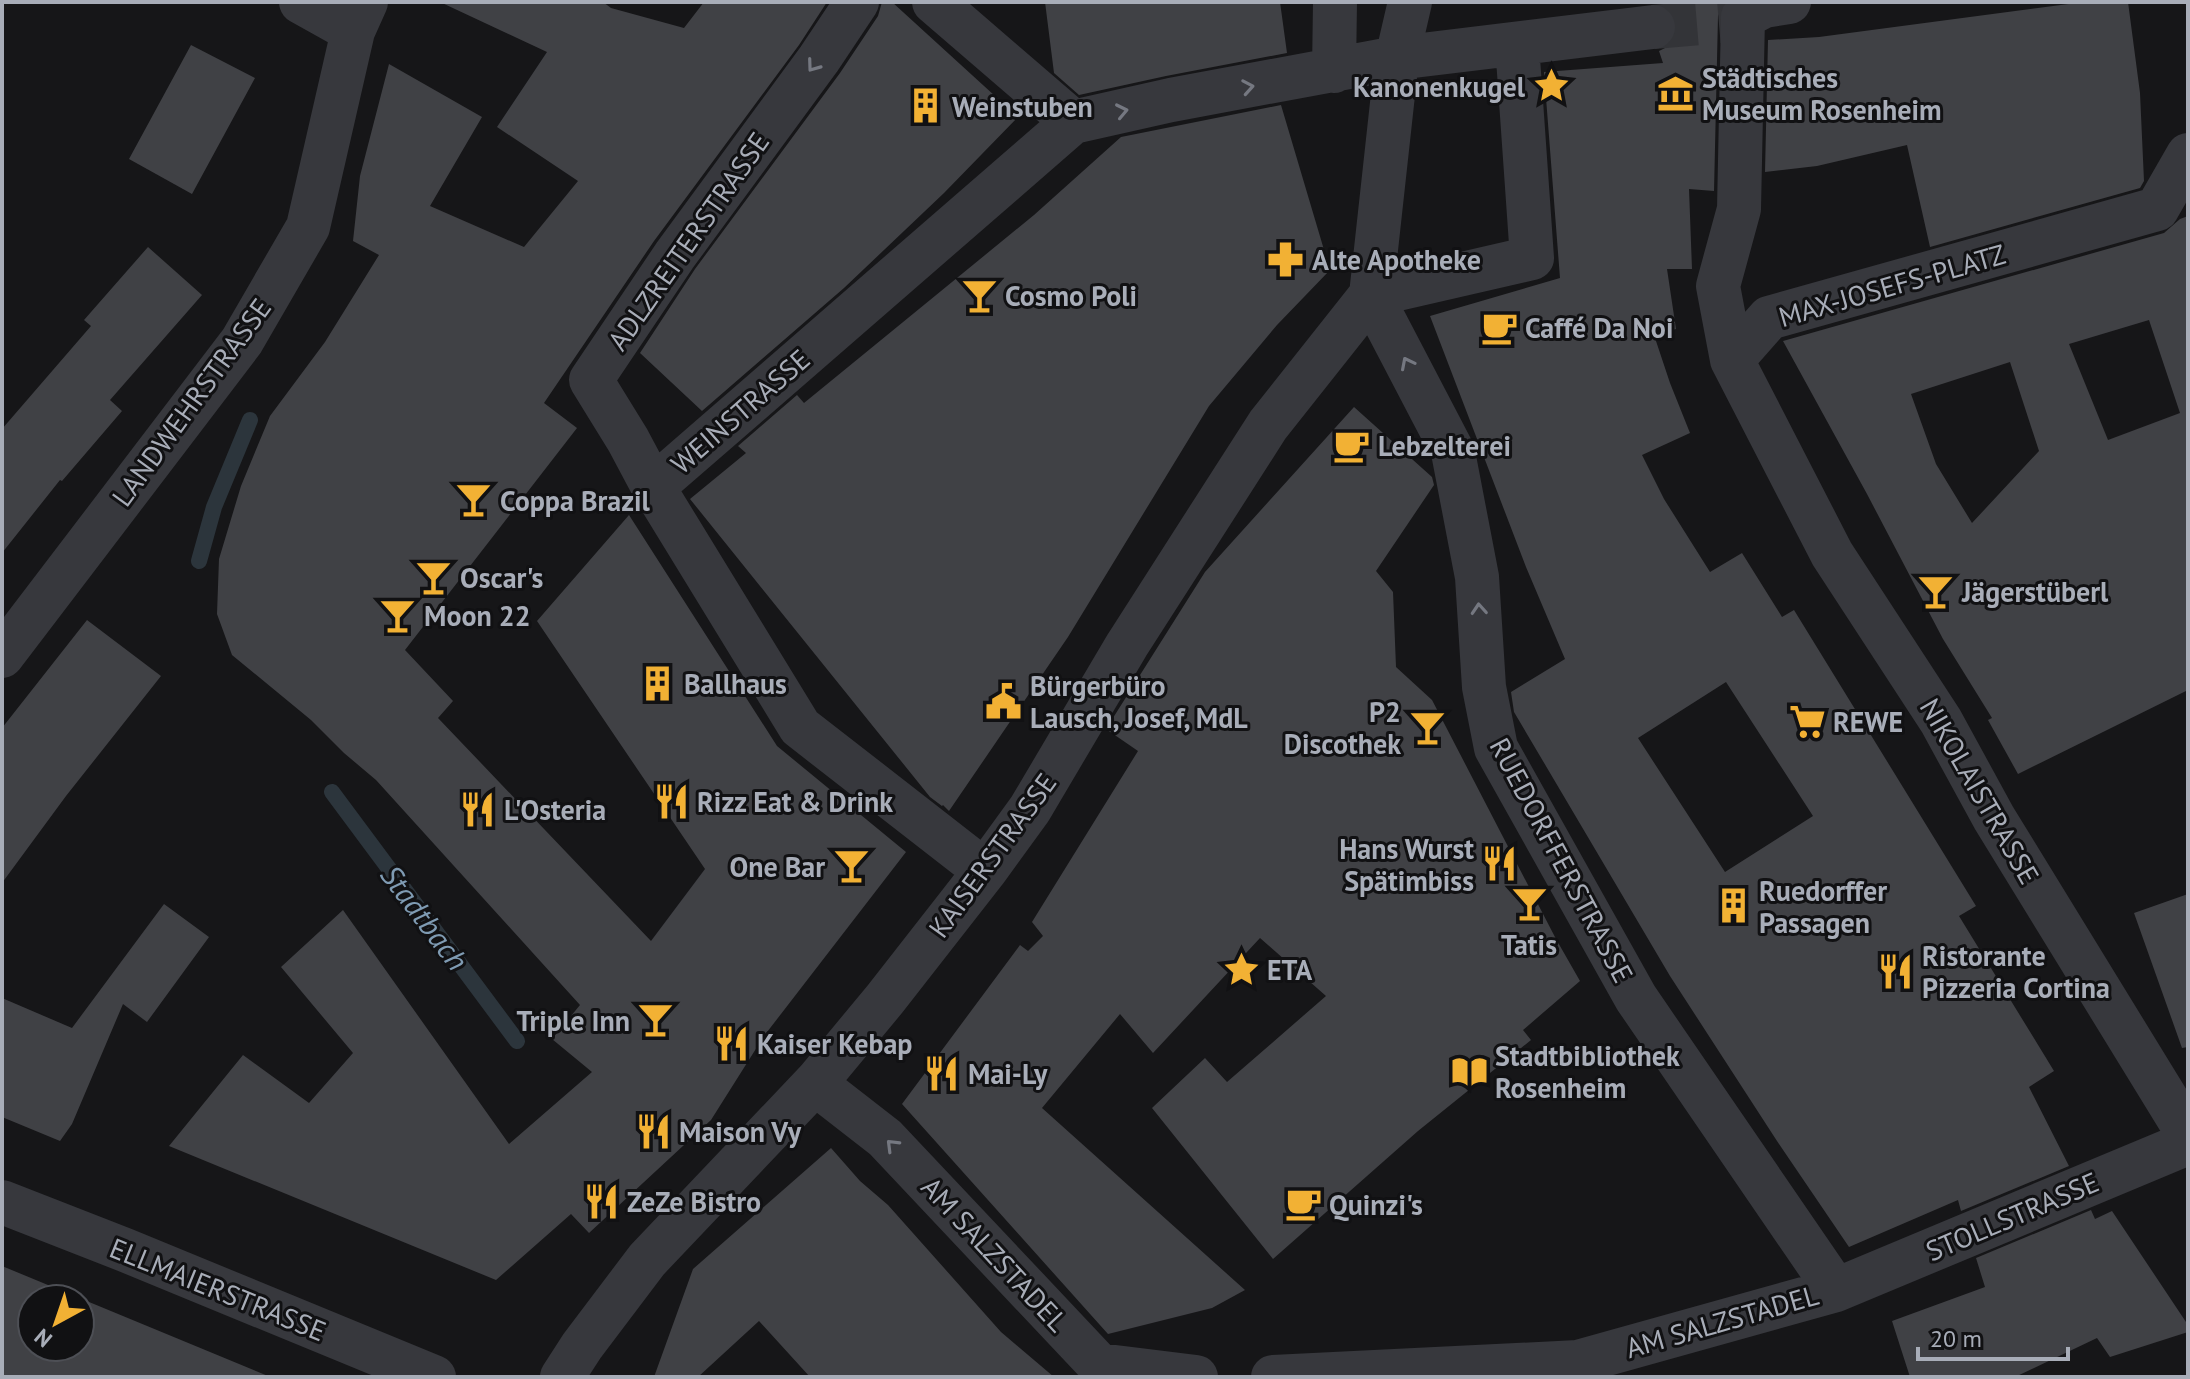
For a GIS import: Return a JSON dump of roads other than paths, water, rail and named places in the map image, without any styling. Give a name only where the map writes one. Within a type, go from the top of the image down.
[{"type":"street","points":[[301,2],[360,16]]},
{"type":"street","name":"ADLZREITERSTRASSE","points":[[653,487],[591,380],[675,255],[819,59],[857,2]]},
{"type":"street","points":[[934,2],[1073,122]]},
{"type":"street","points":[[1334,71],[1335,2]]},
{"type":"street","points":[[1410,2],[1397,58],[1371,295],[1532,258],[1517,44]]},
{"type":"street","points":[[1732,360],[1718,286],[1739,209],[1743,17],[1772,3]]},
{"type":"street","name":"LANDWEHRSTRASSE","points":[[2,656],[242,341],[308,227],[360,16]]},
{"type":"street","name":"WEINSTRASSE","points":[[985,871],[800,727],[653,487],[1073,122],[1171,100],[1397,58],[1653,27]]},
{"type":"street","name":"MAX-JOSEFS-PLATZ","points":[[1732,360],[1769,318],[2157,209],[2188,155]]},
{"type":"street","name":"KAISERSTRASSE","points":[[562,1377],[647,1260],[817,1081],[985,871],[1030,809],[1127,645],[1268,425],[1371,295]]},
{"type":"street","name":"RUEDORFFERSTRASSE","points":[[1371,295],[1453,452],[1477,577],[1484,687],[1496,748],[1636,998],[1836,1290]]},
{"type":"street","name":"NIKOLAISTRASSE","points":[[1732,360],[1832,554],[1941,721],[1994,818],[2188,1134]]},
{"type":"street","name":"AM SALZSTADEL","points":[[817,1081],[831,1096],[885,1138],[1099,1365],[1196,1377]]},
{"type":"street","name":"STOLLSTRASSE","points":[[1836,1290],[2188,1143]]},
{"type":"street","name":"ELLMAIERSTRASSE","points":[[2,1202],[434,1377]]},
{"type":"street","name":"AM SALZSTADEL","points":[[1273,1377],[1578,1369],[1836,1290]]},
{"type":"waterway","name":"Stadtbach","points":[[199,561],[214,507],[250,420]]},
{"type":"waterway","name":"Stadtbach","points":[[332,792],[517,1041]]},
{"type":"tunnel","points":[[1653,27],[1743,17]]},
{"type":"place","name":"Kanonenkugel","points":[[1551,86]]},
{"type":"place","name":"Städtisches Museum Rosenheim","points":[[1676,93]]},
{"type":"place","name":"Weinstuben","points":[[926,106]]},
{"type":"place","name":"Alte Apotheke","points":[[1286,259]]},
{"type":"place","name":"Cosmo Poli","points":[[979,295]]},
{"type":"place","name":"Caffé Da Noi","points":[[1499,327]]},
{"type":"place","name":"Lebzelterei","points":[[1352,445]]},
{"type":"place","name":"Coppa Brazil","points":[[474,500]]},
{"type":"place","name":"Oscar's","points":[[434,577]]},
{"type":"place","name":"Jägerstüberl","points":[[1936,591]]},
{"type":"place","name":"Moon 22","points":[[398,615]]},
{"type":"place","name":"Ballhaus","points":[[658,683]]},
{"type":"place","name":"Bürgerbüro Lausch, Josef, MdL","points":[[1004,701]]},
{"type":"place","name":"REWE","points":[[1807,721]]},
{"type":"place","name":"P2 Discothek","points":[[1427,727]]},
{"type":"place","name":"Rizz Eat & Drink","points":[[671,801]]},
{"type":"place","name":"L'Osteria","points":[[478,809]]},
{"type":"place","name":"Hans Wurst Spätimbiss","points":[[1500,864]]},
{"type":"place","name":"One Bar","points":[[851,866]]},
{"type":"place","name":"Tatis","points":[[1529,904]]},
{"type":"place","name":"Ruedorffer Passagen","points":[[1733,906]]},
{"type":"place","name":"ETA","points":[[1241,969]]},
{"type":"place","name":"Ristorante Pizzeria Cortina","points":[[1896,971]]},
{"type":"place","name":"Triple Inn","points":[[656,1020]]},
{"type":"place","name":"Kaiser Kebap","points":[[731,1043]]},
{"type":"place","name":"Stadtbibliothek Rosenheim","points":[[1469,1071]]},
{"type":"place","name":"Mai-Ly","points":[[942,1073]]},
{"type":"place","name":"Maison Vy","points":[[653,1131]]},
{"type":"place","name":"ZeZe Bistro","points":[[601,1201]]},
{"type":"place","name":"Quinzi's","points":[[1303,1204]]}]
